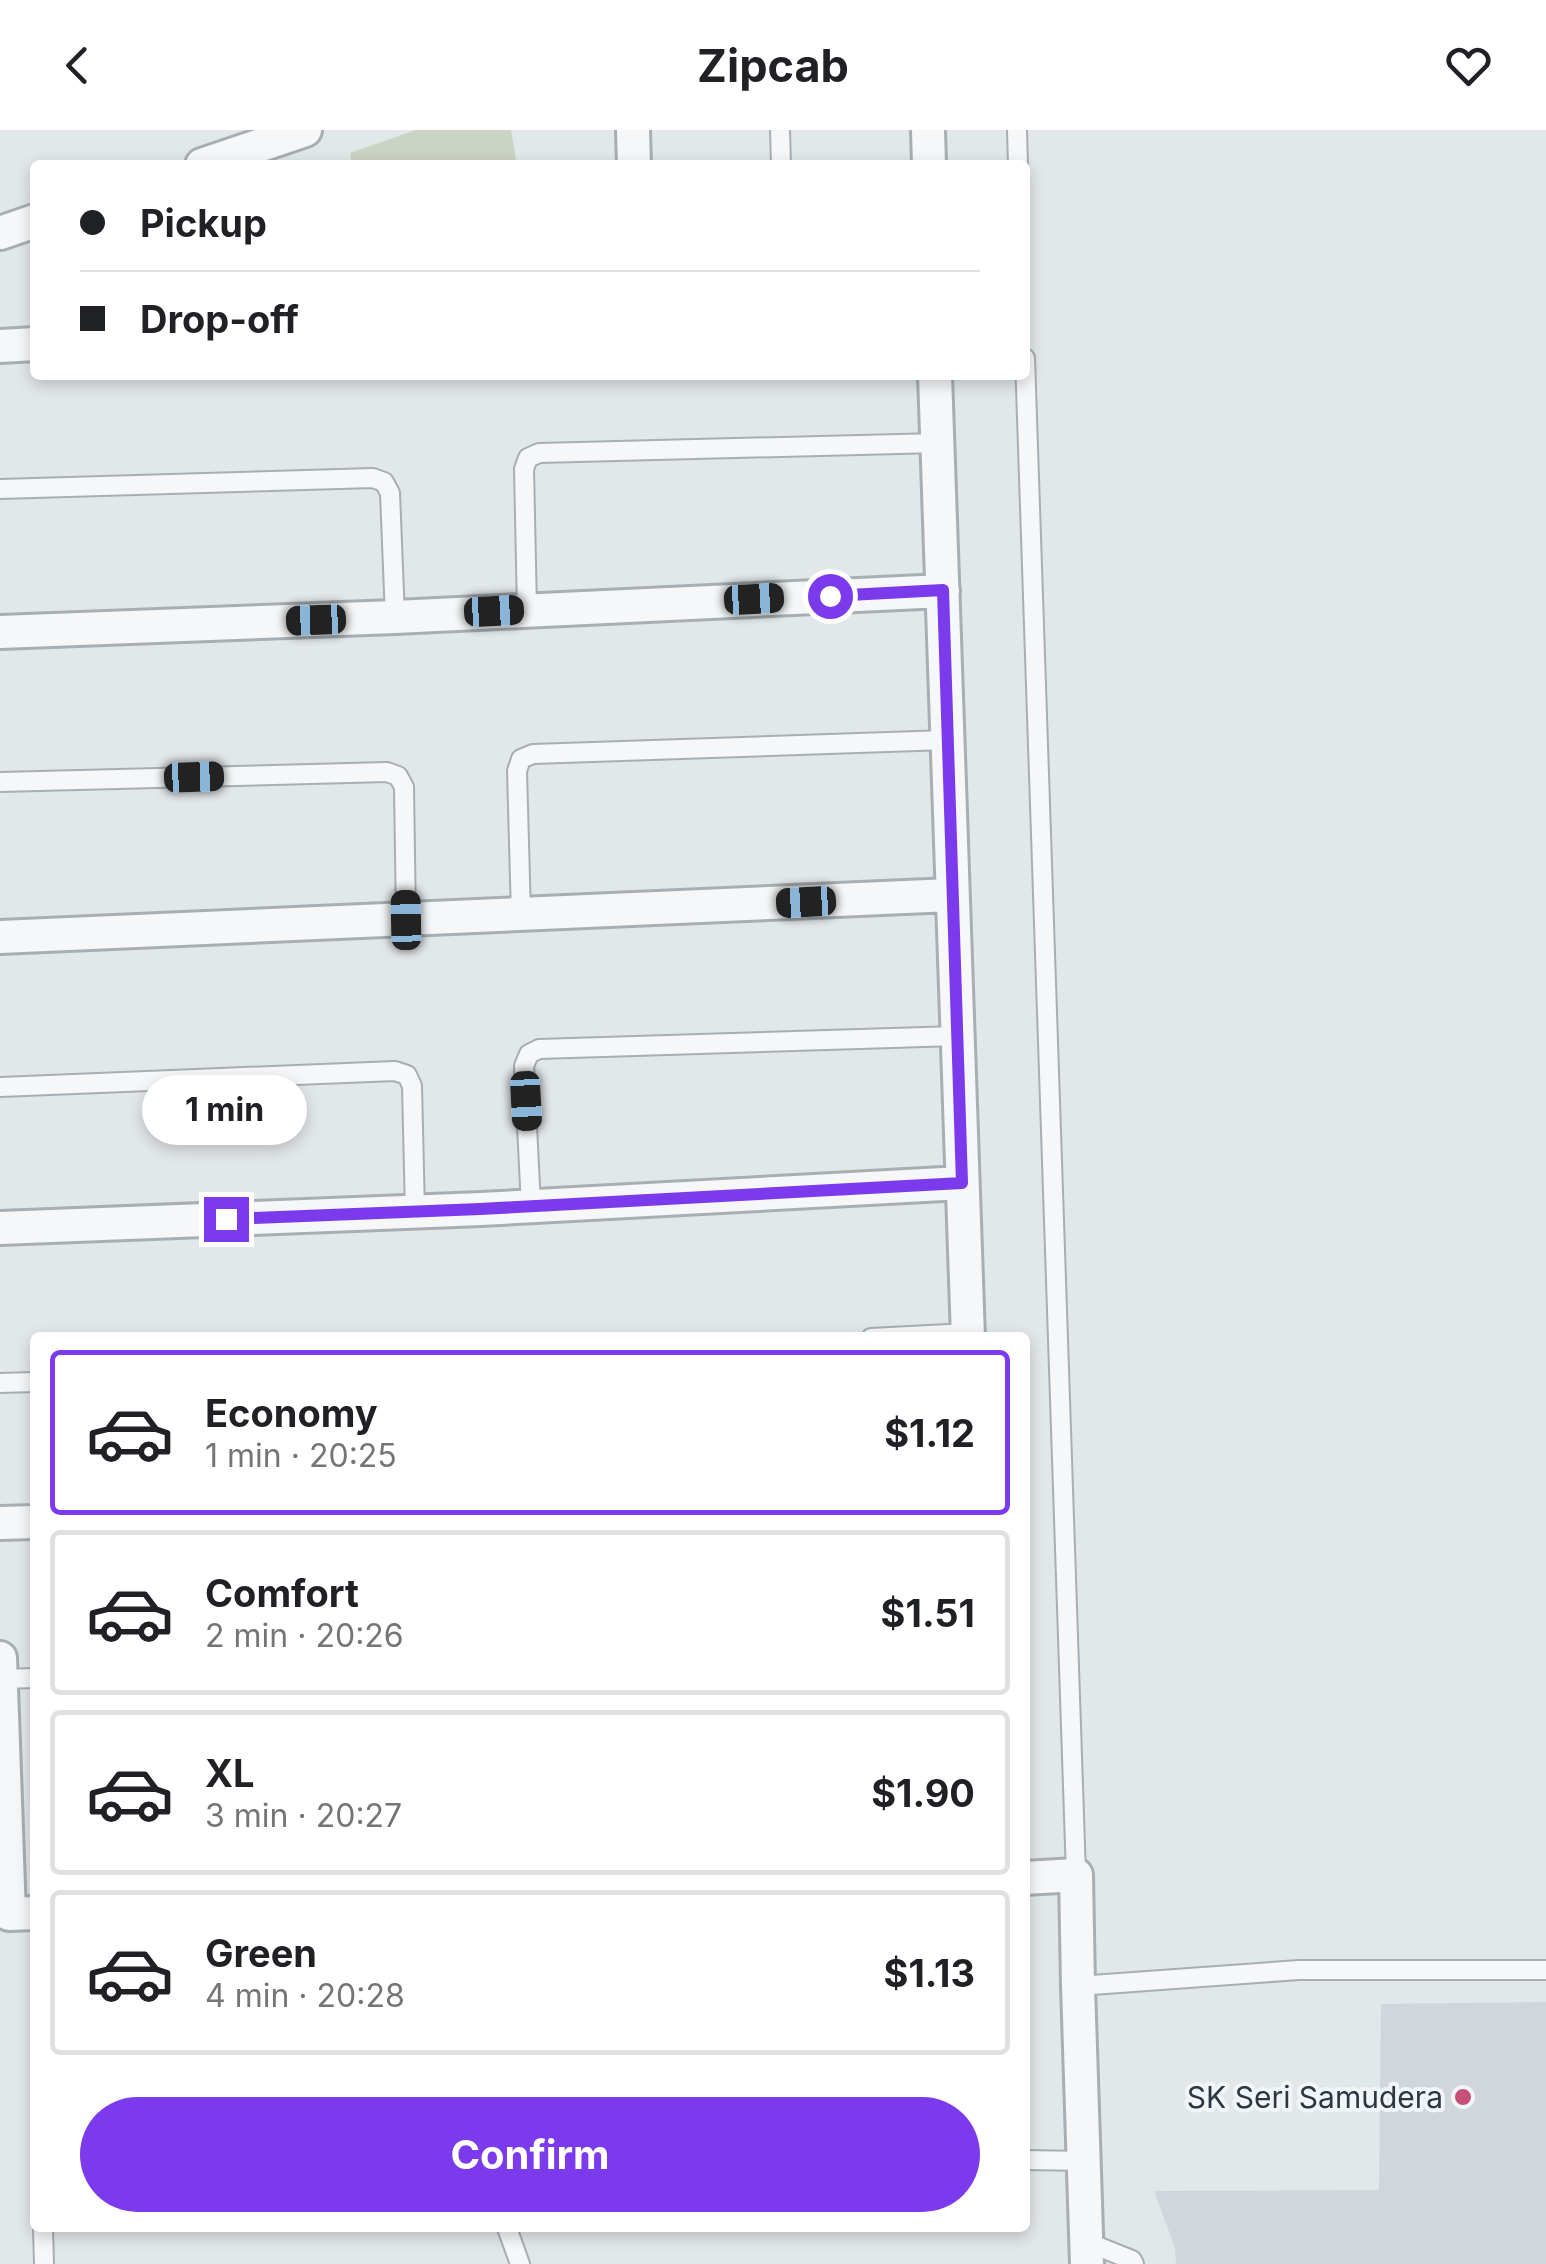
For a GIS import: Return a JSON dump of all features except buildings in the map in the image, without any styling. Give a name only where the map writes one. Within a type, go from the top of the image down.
[{"type":"street","points":[[217,160],[305,130]]},
{"type":"street","points":[[633,130],[634,160]]},
{"type":"street","points":[[928,130],[929,160]]},
{"type":"street","points":[[0,233],[30,224]]},
{"type":"street","points":[[0,346],[30,344]]},
{"type":"street","points":[[935,380],[968,1332]]},
{"type":"street","points":[[0,632],[943,590]]},
{"type":"street","points":[[0,936],[952,895]]},
{"type":"street","points":[[0,1228],[415,1212],[962,1183]]},
{"type":"street","points":[[0,1523],[30,1522]]},
{"type":"street","points":[[0,1658],[20,1832],[9,1914],[30,1914]]},
{"type":"street","points":[[1030,1878],[1076,1875],[1087,2253]]},
{"type":"lane","points":[[780,130],[781,160]]},
{"type":"lane","points":[[1017,130],[1018,160]]},
{"type":"lane","points":[[1026,380],[1076,1875]]},
{"type":"lane","points":[[528,609],[524,469],[528,458],[540,453],[938,443]]},
{"type":"lane","points":[[0,489],[373,478],[384,482],[390,493],[395,617]]},
{"type":"lane","points":[[521,916],[517,771],[522,759],[533,754],[947,740]]},
{"type":"lane","points":[[0,782],[387,772],[398,776],[404,788],[406,920]]},
{"type":"lane","points":[[531,1206],[524,1066],[529,1054],[540,1049],[957,1036]]},
{"type":"lane","points":[[0,1087],[395,1071],[407,1075],[412,1086],[415,1212]]},
{"type":"lane","points":[[0,1383],[30,1382]]},
{"type":"lane","points":[[1,1679],[30,1678]]},
{"type":"lane","points":[[1078,1986],[1299,1970],[1546,1970]]},
{"type":"lane","points":[[1030,2160],[1084,2162]]},
{"type":"lane","points":[[42,2232],[44,2264]]},
{"type":"lane","points":[[508,2232],[520,2264]]},
{"type":"lane","points":[[1087,2253],[1132,2260],[1134,2264]]},
{"type":"shaded area","name":"SK Seri Samudera","points":[[1546,2002],[1546,2264],[1176,2264],[1175,2248],[1154,2191],[1379,2190],[1381,2004]]},
{"type":"green space","points":[[416,130],[511,130],[516,160],[351,160],[350,153]]},
{"type":"place","name":"SK Seri Samudera","points":[[1463,2097]]},
{"type":"route","points":[[226,1219],[962,1183],[943,590],[830,596]]}]
